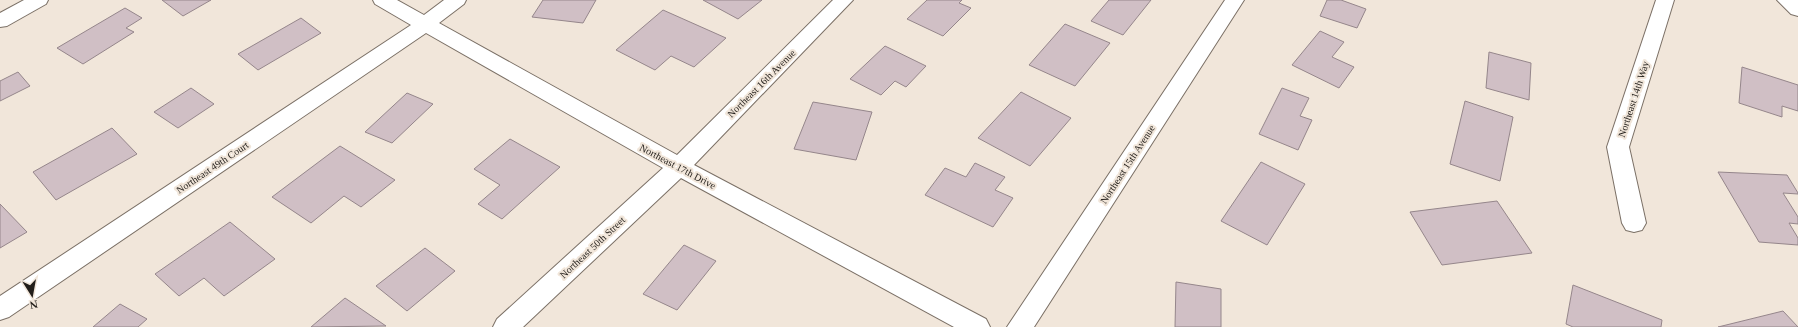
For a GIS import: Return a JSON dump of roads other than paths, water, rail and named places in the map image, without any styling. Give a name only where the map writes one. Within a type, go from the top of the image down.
[{"type":"street","points":[[0,21],[39,0]]},
{"type":"street","name":"Northeast 17th Drive","points":[[382,0],[424,25],[679,167],[977,327]]},
{"type":"street","name":"Northeast 49th Court","points":[[0,309],[424,25],[457,0]]},
{"type":"street","name":"Northeast 16th Avenue","points":[[679,167],[844,0]]},
{"type":"street","name":"Northeast 15th Avenue","points":[[1020,327],[1234,0]]},
{"type":"street","name":"Northeast 14th Way","points":[[1634,223],[1618,148],[1665,0]]},
{"type":"street","points":[[1786,0],[1798,10]]},
{"type":"street","name":"Northeast 50th Street","points":[[506,327],[679,167]]}]
